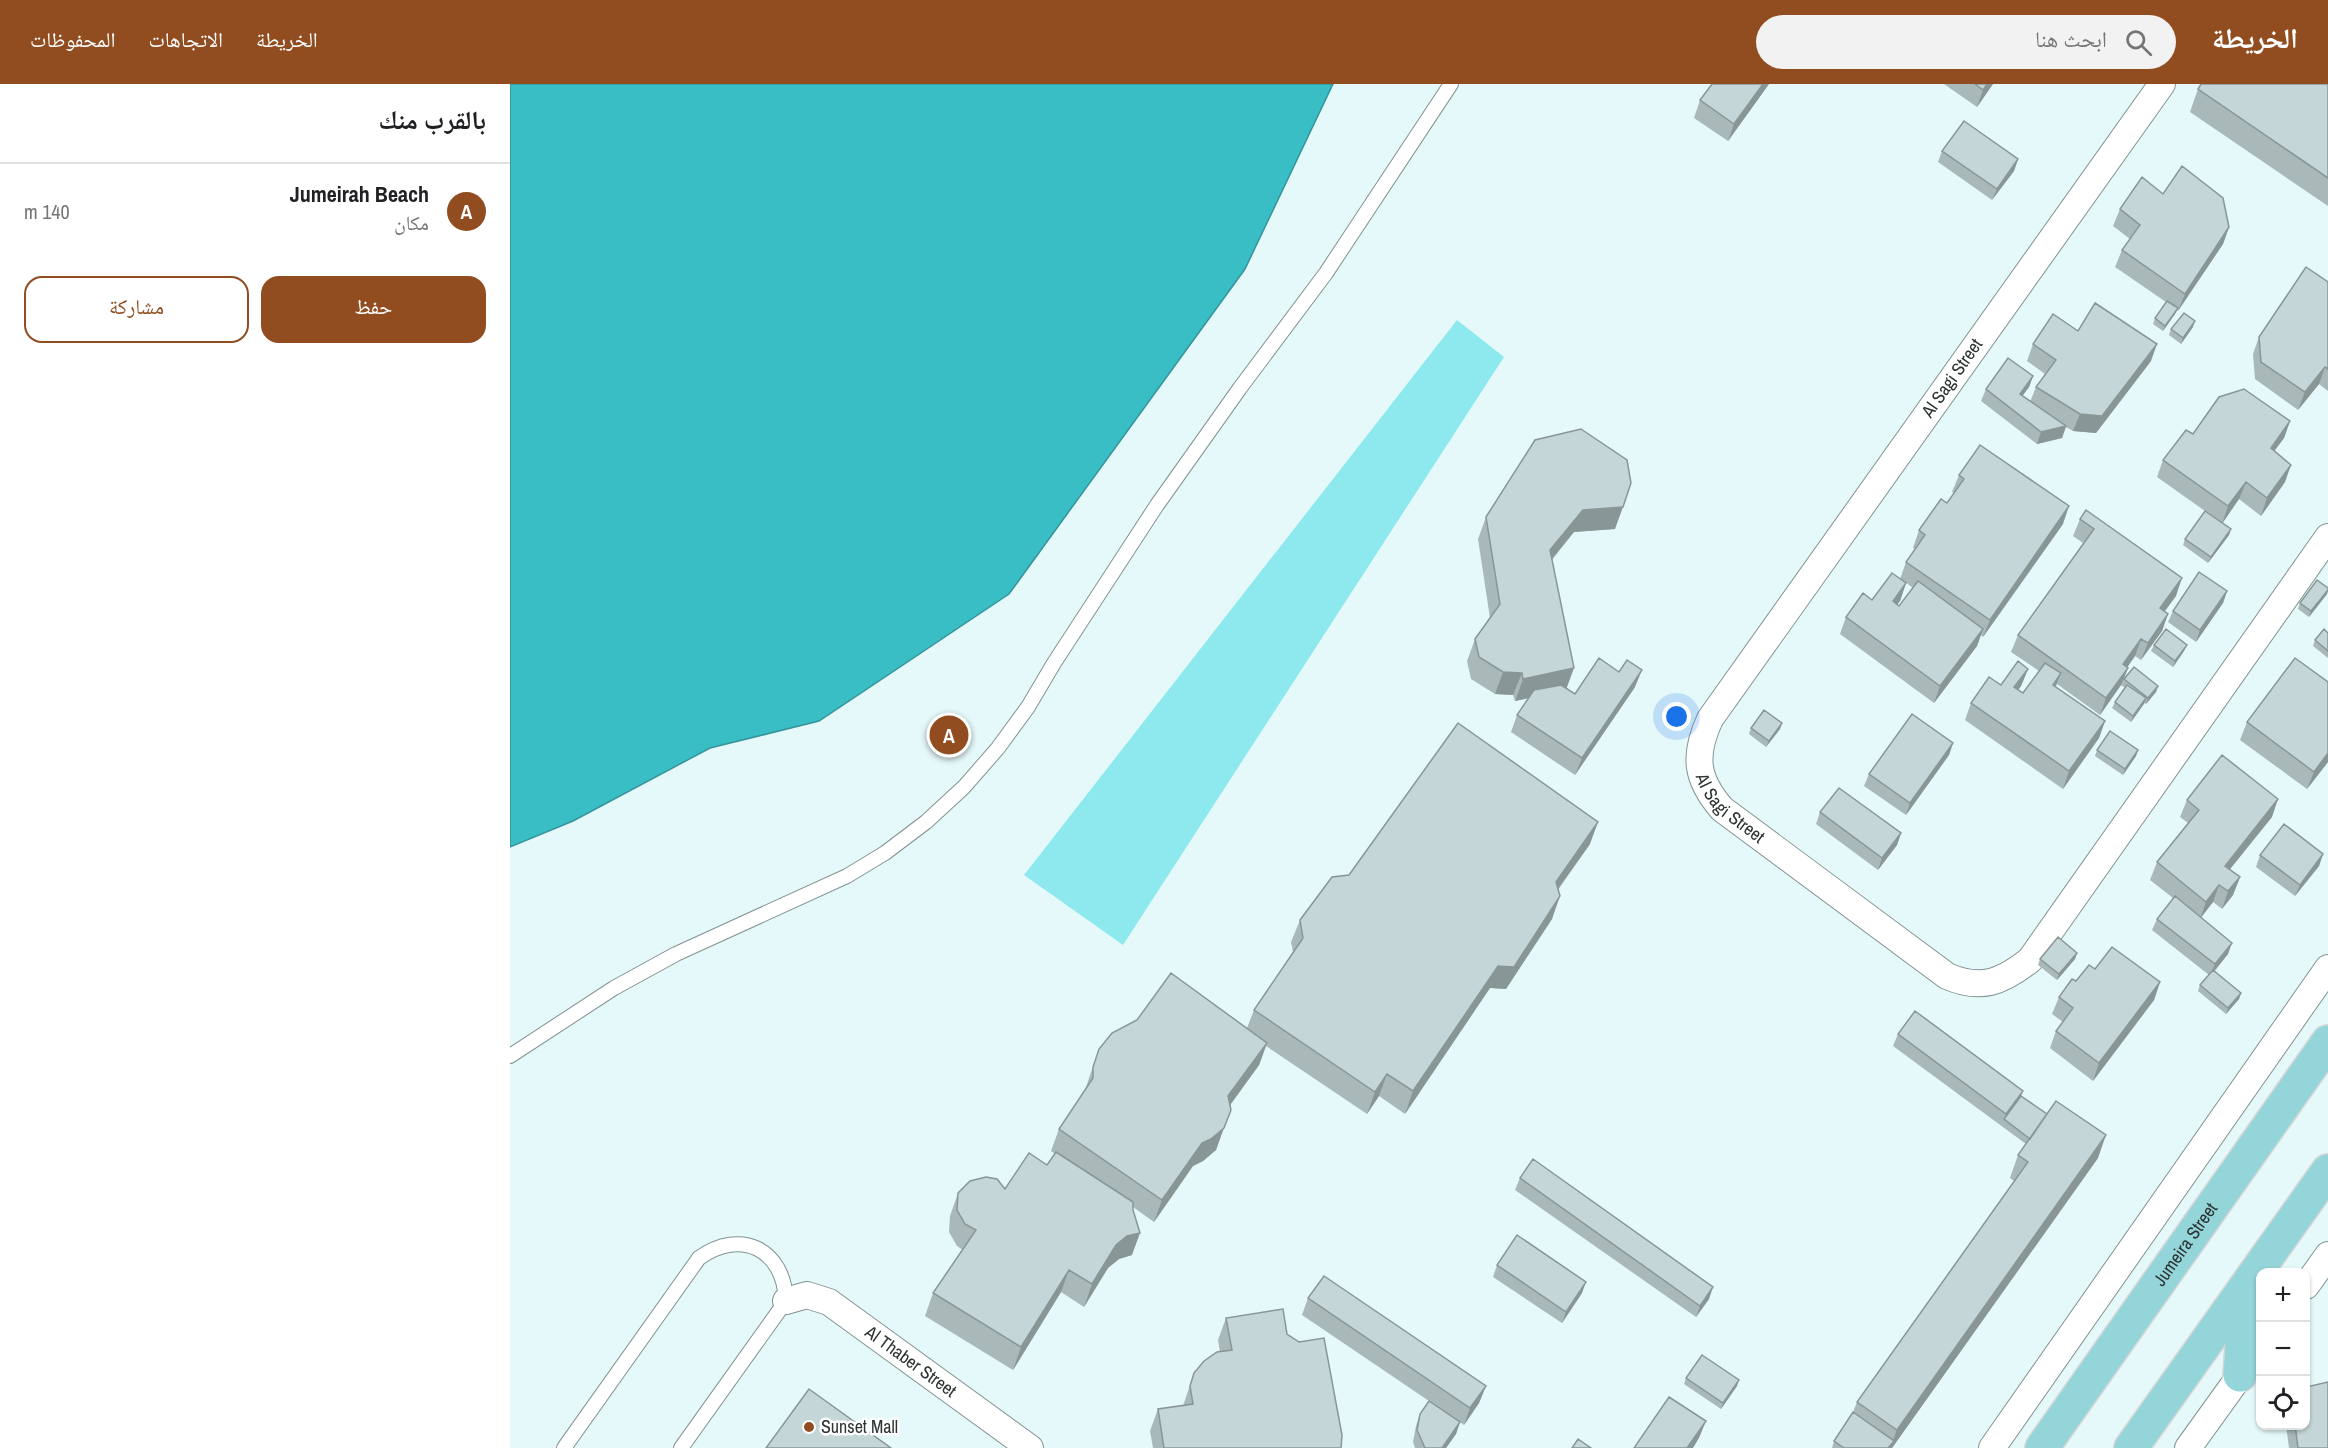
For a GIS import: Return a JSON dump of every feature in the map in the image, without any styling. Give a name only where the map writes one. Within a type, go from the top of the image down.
[{"type":"main road","name":"Jumeira Street","points":[[2042,1448],[2328,1042]]},
{"type":"main road","points":[[2131,1448],[2328,1172]]},
{"type":"main road","points":[[2240,1375],[2246,1288]]},
{"type":"street","name":"Al Sagi Street","points":[[2162,84],[1710,719],[1702,737],[1699,757],[1701,776],[1710,794],[1722,809],[1947,976],[1962,982],[1986,984],[2010,976],[2030,960],[2328,537]]},
{"type":"street","points":[[1992,1448],[2328,968]]},
{"type":"street","points":[[2310,1280],[2328,1255]]},
{"type":"street","name":"Al Thaber Street","points":[[786,1301],[807,1295],[829,1302],[1030,1448]]},
{"type":"street","points":[[2188,1448],[2256,1353]]},
{"type":"lane","points":[[510,1056],[587,1004],[666,960],[741,923],[807,896],[847,876],[885,853],[926,822],[964,787],[998,748],[1028,707],[1060,653],[1157,505],[1240,388],[1326,273],[1451,84]]},
{"type":"lane","points":[[564,1448],[699,1258],[712,1249],[727,1244],[742,1244],[758,1248],[770,1257],[783,1277],[786,1301],[681,1448]]},
{"type":"shaded area","points":[[510,84],[1333,84],[1245,269],[1009,594],[819,721],[710,748],[573,821],[510,847]]},
{"type":"shaded area","points":[[1457,320],[1504,357],[1123,945],[1024,875]]},
{"type":"building","points":[[1712,84],[1763,84],[1734,124],[1700,100]]},
{"type":"building","points":[[1975,84],[1987,84],[1983,90]]},
{"type":"building","points":[[2201,84],[2328,84],[2328,178],[2198,89]]},
{"type":"building","points":[[1964,121],[2018,159],[1997,189],[1942,151]]},
{"type":"building","points":[[2182,166],[2223,198],[2229,227],[2185,294],[2122,250],[2140,225],[2120,209],[2142,177],[2163,194]]},
{"type":"building","points":[[2306,267],[2328,282],[2328,369],[2325,367],[2305,392],[2261,362],[2259,337]]},
{"type":"building","points":[[2167,301],[2178,308],[2165,326],[2155,318]]},
{"type":"building","points":[[2095,303],[2157,344],[2102,416],[2080,414],[2036,387],[2056,360],[2033,344],[2053,314],[2078,331]]},
{"type":"building","points":[[2184,313],[2195,321],[2183,338],[2171,329]]},
{"type":"building","points":[[2008,358],[2033,376],[2020,394],[2066,426],[2041,432],[1986,389]]},
{"type":"building","points":[[2244,389],[2290,421],[2271,448],[2291,465],[2267,498],[2246,482],[2228,506],[2163,460],[2186,430],[2193,434],[2219,397]]},
{"type":"building","points":[[1581,429],[1627,460],[1631,483],[1623,507],[1583,510],[1550,550],[1574,668],[1523,679],[1522,673],[1503,672],[1479,657],[1475,639],[1500,604],[1486,517],[1535,440]]},
{"type":"building","points":[[1980,445],[2069,506],[1990,620],[1906,562],[1925,535],[1919,530],[1941,499],[1947,503],[1964,479],[1959,475]]},
{"type":"building","points":[[2086,510],[2182,578],[2160,608],[2168,614],[2148,643],[2141,639],[2123,664],[2128,668],[2106,698],[2018,635],[2094,529],[2080,519]]},
{"type":"building","points":[[2205,511],[2231,529],[2211,557],[2185,539]]},
{"type":"building","points":[[2199,572],[2227,591],[2200,630],[2173,611]]},
{"type":"building","points":[[1892,573],[1906,583],[1893,601],[1899,606],[1918,581],[1983,629],[1940,686],[1846,617],[1863,593],[1872,600]]},
{"type":"building","points":[[2317,580],[2328,590],[2311,611],[2300,603]]},
{"type":"building","points":[[2166,629],[2187,645],[2175,661],[2154,645]]},
{"type":"building","points":[[2324,629],[2328,633],[2328,651],[2315,640]]},
{"type":"building","points":[[1599,658],[1619,672],[1627,660],[1642,670],[1582,758],[1517,715],[1534,690],[1561,685],[1575,694]]},
{"type":"building","points":[[2295,658],[2328,682],[2328,753],[2314,772],[2247,722]]},
{"type":"building","points":[[2018,661],[2028,669],[2014,687],[2023,693],[2045,663],[2061,673],[2053,685],[2105,721],[2069,771],[1971,703],[1989,677],[2001,685]]},
{"type":"building","points":[[2134,667],[2158,686],[2148,698],[2124,679]]},
{"type":"building","points":[[2127,685],[2146,698],[2133,716],[2115,702]]},
{"type":"building","points":[[1764,710],[1782,723],[1769,741],[1751,728]]},
{"type":"building","points":[[1912,714],[1953,743],[1910,803],[1869,774]]},
{"type":"building","points":[[1458,723],[1598,822],[1556,882],[1560,896],[1514,967],[1498,966],[1413,1091],[1387,1074],[1375,1092],[1254,1010],[1303,938],[1300,920],[1332,877],[1349,875]]},
{"type":"building","points":[[2110,731],[2138,750],[2125,769],[2097,750]]},
{"type":"building","points":[[2222,755],[2278,799],[2225,866],[2240,877],[2228,891],[2219,885],[2206,902],[2157,862],[2199,810],[2187,800]]},
{"type":"building","points":[[1839,788],[1901,833],[1882,858],[1820,812]]},
{"type":"building","points":[[2284,824],[2323,854],[2300,885],[2260,855]]},
{"type":"building","points":[[2175,896],[2232,943],[2215,964],[2157,919]]},
{"type":"building","points":[[2058,937],[2077,953],[2059,974],[2040,959]]},
{"type":"building","points":[[2112,947],[2160,982],[2099,1063],[2056,1031],[2073,1008],[2059,997],[2072,979],[2076,981],[2089,965],[2095,969]]},
{"type":"building","points":[[2213,970],[2241,993],[2228,1008],[2200,985]]},
{"type":"building","points":[[1171,973],[1267,1043],[1228,1096],[1231,1110],[1224,1128],[1202,1143],[1162,1200],[1059,1129],[1093,1078],[1093,1067],[1099,1049],[1112,1033],[1137,1020]]},
{"type":"building","points":[[1915,1011],[2023,1091],[2006,1114],[1898,1034]]},
{"type":"building","points":[[2021,1096],[2047,1114],[2030,1139],[2004,1119]]},
{"type":"building","points":[[2056,1101],[2106,1135],[1897,1430],[1857,1402],[2028,1162],[2018,1155]]},
{"type":"building","points":[[1056,1152],[1133,1202],[1140,1233],[1127,1236],[1116,1245],[1092,1284],[1069,1270],[1021,1347],[933,1293],[976,1230],[965,1224],[957,1210],[958,1193],[970,1181],[986,1177],[997,1179],[1005,1189],[1029,1153],[1047,1165]]},
{"type":"building","points":[[1533,1159],[1713,1287],[1700,1306],[1520,1178]]},
{"type":"building","points":[[1517,1235],[1586,1282],[1566,1312],[1497,1265]]},
{"type":"building","points":[[1324,1276],[1486,1386],[1470,1408],[1308,1298]]},
{"type":"building","points":[[1283,1309],[1287,1334],[1299,1342],[1324,1338],[1342,1435],[1341,1448],[1164,1448],[1158,1409],[1193,1404],[1190,1386],[1194,1373],[1204,1361],[1217,1352],[1232,1350],[1226,1318]]},
{"type":"building","points":[[1702,1355],[1739,1380],[1723,1403],[1686,1378]]},
{"type":"building","points":[[2328,1382],[2328,1448],[2298,1448],[2296,1430],[2310,1430],[2310,1386]]},
{"type":"building","points":[[809,1389],[891,1448],[766,1448]]},
{"type":"building","points":[[1669,1397],[1706,1421],[1687,1448],[1634,1448]]},
{"type":"building","points":[[1429,1401],[1460,1422],[1442,1448],[1425,1448],[1417,1430],[1420,1414]]},
{"type":"building","points":[[1853,1412],[1894,1441],[1888,1448],[1844,1448],[1834,1441]]},
{"type":"building","points":[[1578,1439],[1591,1448],[1572,1448]]},
{"type":"place","name":"Jumeirah Beach","points":[[949,735]]},
{"type":"place","name":"Sunset Mall","points":[[809,1427]]}]
